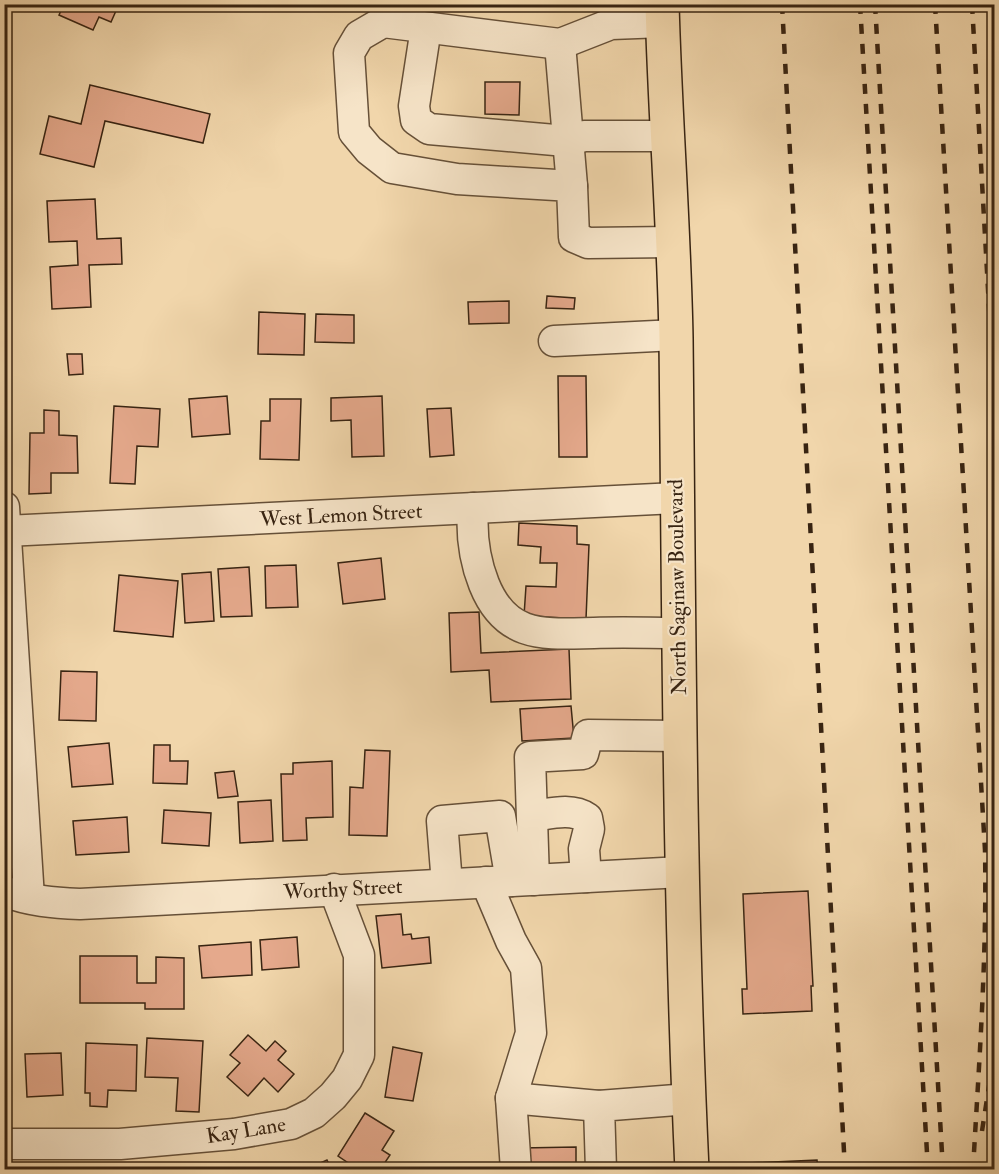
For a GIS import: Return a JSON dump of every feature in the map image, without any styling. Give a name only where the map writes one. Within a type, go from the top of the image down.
[{"type":"main road","name":"North Saginaw Boulevard","points":[[663,13],[676,334],[677,633],[692,1170]]},
{"type":"street","points":[[572,186],[457,179],[392,168],[369,150],[354,132],[349,53],[359,36],[383,22],[560,44],[611,24],[663,13]]},
{"type":"street","points":[[426,28],[414,106],[416,120],[429,129],[566,141],[584,136],[668,136]]},
{"type":"street","points":[[560,44],[574,237],[588,243],[672,242]]},
{"type":"street","points":[[554,341],[676,334]]},
{"type":"street","name":"West Lemon Street","points":[[5,519],[473,508],[676,498]]},
{"type":"street","points":[[473,508],[471,532],[476,563],[490,599],[501,614],[518,626],[540,634],[677,633]]},
{"type":"street","points":[[5,519],[17,894]]},
{"type":"street","points":[[510,881],[532,816],[530,757],[583,754],[588,735],[679,736]]},
{"type":"street","points":[[532,816],[570,812],[582,814],[587,818],[589,829],[584,849],[585,877]]},
{"type":"street","points":[[447,884],[442,821],[500,816],[510,881],[511,941],[526,968],[531,1033],[511,1098],[516,1170]]},
{"type":"street","name":"Worthy Street","points":[[17,894],[53,903],[80,904],[682,872]]},
{"type":"street","name":"Kay Lane","points":[[4,1144],[120,1144],[234,1134],[291,1124],[315,1113],[333,1096],[347,1078],[359,1055],[359,955],[334,890]]},
{"type":"street","points":[[511,1098],[599,1106],[689,1099]]},
{"type":"street","points":[[599,1106],[601,1170]]},
{"type":"building","points":[[64,4],[119,4],[111,22],[99,17],[93,30],[59,15]]},
{"type":"building","points":[[485,82],[520,82],[519,115],[485,114]]},
{"type":"building","points":[[90,85],[210,114],[203,143],[105,121],[94,167],[40,154],[49,116],[81,124]]},
{"type":"building","points":[[95,199],[97,239],[121,238],[122,264],[89,265],[91,307],[52,309],[50,267],[78,265],[77,241],[49,242],[47,201]]},
{"type":"building","points":[[547,296],[575,298],[574,309],[546,308]]},
{"type":"building","points":[[509,301],[509,323],[469,324],[468,302]]},
{"type":"building","points":[[259,312],[305,314],[304,355],[258,354]]},
{"type":"building","points":[[316,314],[354,315],[354,343],[315,342]]},
{"type":"building","points":[[67,354],[82,354],[83,374],[69,375]]},
{"type":"building","points":[[558,376],[586,376],[587,457],[559,457]]},
{"type":"building","points":[[227,396],[230,434],[192,437],[189,399]]},
{"type":"building","points":[[382,396],[384,456],[352,457],[351,420],[331,421],[331,398]]},
{"type":"building","points":[[270,399],[301,399],[299,460],[260,459],[261,421],[270,421]]},
{"type":"building","points":[[114,406],[160,409],[158,447],[137,446],[135,484],[110,483]]},
{"type":"building","points":[[451,408],[454,455],[430,457],[427,409]]},
{"type":"building","points":[[44,410],[59,411],[59,435],[77,436],[78,473],[51,473],[51,493],[29,494],[30,433],[44,433]]},
{"type":"building","points":[[519,523],[577,526],[577,544],[589,545],[586,619],[524,616],[526,586],[556,587],[557,563],[540,563],[541,547],[518,545]]},
{"type":"building","points":[[381,558],[385,599],[343,604],[338,563]]},
{"type":"building","points":[[296,565],[298,607],[266,608],[265,566]]},
{"type":"building","points":[[249,567],[252,616],[221,617],[218,569]]},
{"type":"building","points":[[211,572],[214,621],[185,623],[182,574]]},
{"type":"building","points":[[119,575],[178,581],[173,637],[114,631]]},
{"type":"building","points":[[479,612],[481,653],[569,649],[571,699],[491,702],[489,670],[451,672],[449,613]]},
{"type":"building","points":[[61,671],[97,672],[96,721],[59,720]]},
{"type":"building","points":[[571,706],[574,738],[522,741],[520,709]]},
{"type":"building","points":[[109,743],[113,784],[72,787],[68,747]]},
{"type":"building","points":[[154,745],[170,745],[170,761],[188,761],[187,784],[153,783]]},
{"type":"building","points":[[365,750],[390,751],[387,836],[349,835],[350,787],[363,788]]},
{"type":"building","points":[[332,761],[333,817],[306,818],[307,840],[283,841],[281,774],[293,774],[293,763]]},
{"type":"building","points":[[234,771],[238,796],[218,798],[215,773]]},
{"type":"building","points":[[271,800],[273,841],[240,843],[238,802]]},
{"type":"building","points":[[164,810],[211,813],[209,846],[162,843]]},
{"type":"building","points":[[127,817],[129,852],[76,855],[73,821]]},
{"type":"building","points":[[808,891],[813,986],[811,986],[812,1011],[743,1014],[742,989],[747,989],[743,894]]},
{"type":"building","points":[[401,914],[403,935],[411,934],[412,939],[429,937],[431,963],[382,968],[376,916]]},
{"type":"building","points":[[297,937],[299,967],[262,970],[260,940]]},
{"type":"building","points":[[251,942],[252,975],[202,978],[199,946]]},
{"type":"building","points":[[80,956],[137,956],[137,983],[156,983],[156,957],[184,958],[184,1009],[145,1009],[145,1003],[80,1003]]},
{"type":"building","points":[[248,1035],[266,1051],[275,1041],[286,1051],[278,1060],[294,1074],[278,1092],[264,1078],[248,1096],[227,1077],[240,1063],[230,1055]]},
{"type":"building","points":[[147,1038],[203,1041],[199,1112],[176,1111],[178,1078],[145,1077]]},
{"type":"building","points":[[86,1043],[137,1045],[136,1091],[108,1090],[107,1107],[90,1106],[90,1093],[85,1093]]},
{"type":"building","points":[[393,1047],[422,1053],[413,1101],[385,1097]]},
{"type":"building","points":[[61,1053],[63,1095],[27,1097],[25,1054]]},
{"type":"building","points":[[365,1113],[394,1131],[382,1150],[390,1155],[380,1170],[359,1170],[338,1156]]},
{"type":"building","points":[[576,1147],[576,1170],[522,1170],[521,1148]]},
{"type":"building","points":[[327,1160],[332,1170],[305,1170]]},
{"type":"building","points":[[817,1160],[818,1170],[749,1170],[748,1163]]},
{"type":"building","points":[[218,1165],[218,1170],[190,1170],[190,1166]]},
{"type":"railway","points":[[782,4],[845,1170]]},
{"type":"railway","points":[[860,4],[928,1170]]},
{"type":"railway","points":[[875,4],[943,1170]]},
{"type":"railway","points":[[935,4],[985,850],[984,970],[973,1170]]},
{"type":"railway","points":[[972,4],[994,396]]},
{"type":"railway","points":[[982,1131],[994,1054]]}]
